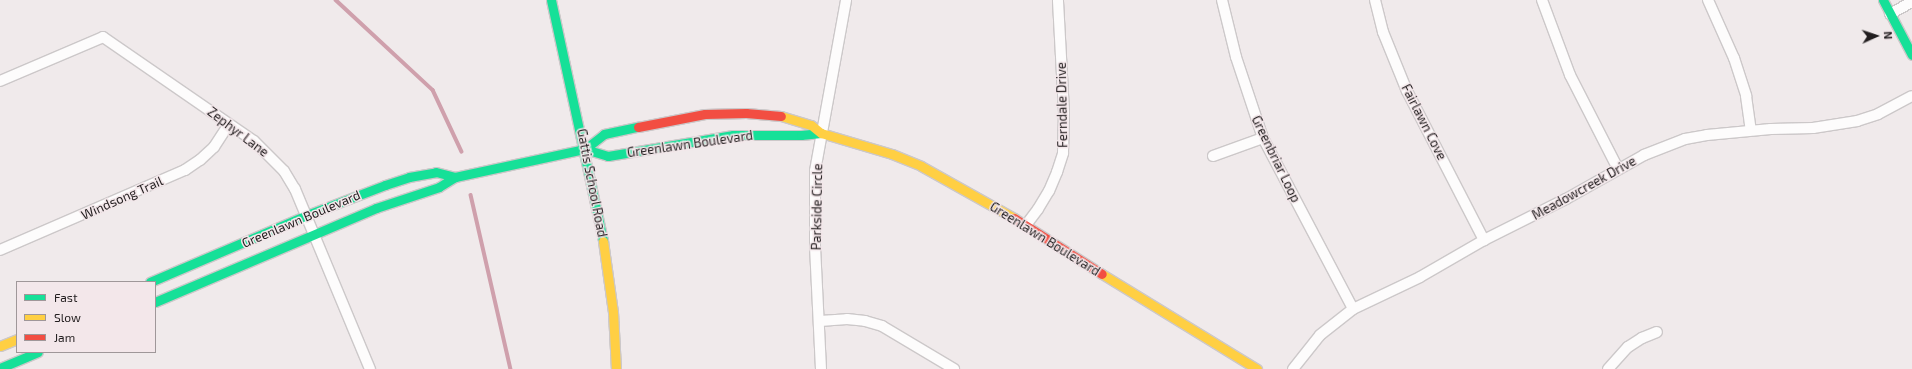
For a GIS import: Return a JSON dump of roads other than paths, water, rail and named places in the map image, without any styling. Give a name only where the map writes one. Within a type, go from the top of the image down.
[{"type":"main road","name":"Gattis School Road","points":[[551,0],[585,149],[607,265],[613,312],[616,369]]},
{"type":"main road","points":[[1883,0],[1912,54]]},
{"type":"main road","name":"Greenlawn Boulevard","points":[[156,302],[376,208],[439,187],[455,177],[585,149],[604,134],[705,114],[746,113],[780,116],[811,125],[821,133],[892,154],[921,166],[1026,225],[1116,283],[1257,369]]},
{"type":"main road","name":"Greenlawn Boulevard","points":[[585,149],[608,156],[733,135],[801,136],[821,133]]},
{"type":"main road","name":"Greenlawn Boulevard","points":[[152,281],[358,194],[409,177],[436,172],[455,177]]},
{"type":"main road","points":[[0,346],[16,339]]},
{"type":"main road","points":[[0,368],[36,353]]},
{"type":"street","name":"Parkside Circle","points":[[821,369],[814,191],[821,133],[846,0]]},
{"type":"street","name":"Ferndale Drive","points":[[1026,225],[1049,191],[1063,153],[1064,112],[1058,0]]},
{"type":"street","name":"Greenbriar Loop","points":[[1222,0],[1236,57],[1263,138],[1353,309]]},
{"type":"street","name":"Fairlawn Cove","points":[[1376,0],[1383,32],[1407,91],[1484,240]]},
{"type":"street","points":[[1542,0],[1573,82],[1618,169]]},
{"type":"street","points":[[1708,0],[1734,58],[1746,96],[1751,130]]},
{"type":"street","points":[[1890,14],[1912,2]]},
{"type":"street","name":"Zephyr Lane","points":[[0,81],[103,37],[254,141],[284,171],[295,189],[370,369]]},
{"type":"street","name":"Meadowcreek Drive","points":[[1293,369],[1320,335],[1353,309],[1420,277],[1484,240],[1566,199],[1644,155],[1685,139],[1707,135],[1751,130],[1813,128],[1857,121],[1878,114],[1912,96]]},
{"type":"street","name":"Windsong Trail","points":[[0,250],[185,170],[200,160],[214,147],[230,124]]},
{"type":"street","points":[[1213,156],[1263,138]]},
{"type":"street","points":[[820,321],[847,319],[882,326],[954,369]]},
{"type":"street","points":[[1608,369],[1628,347],[1642,338],[1657,332]]},
{"type":"waterway","points":[[336,0],[433,90],[462,152]]},
{"type":"waterway","points":[[471,195],[511,369]]}]
